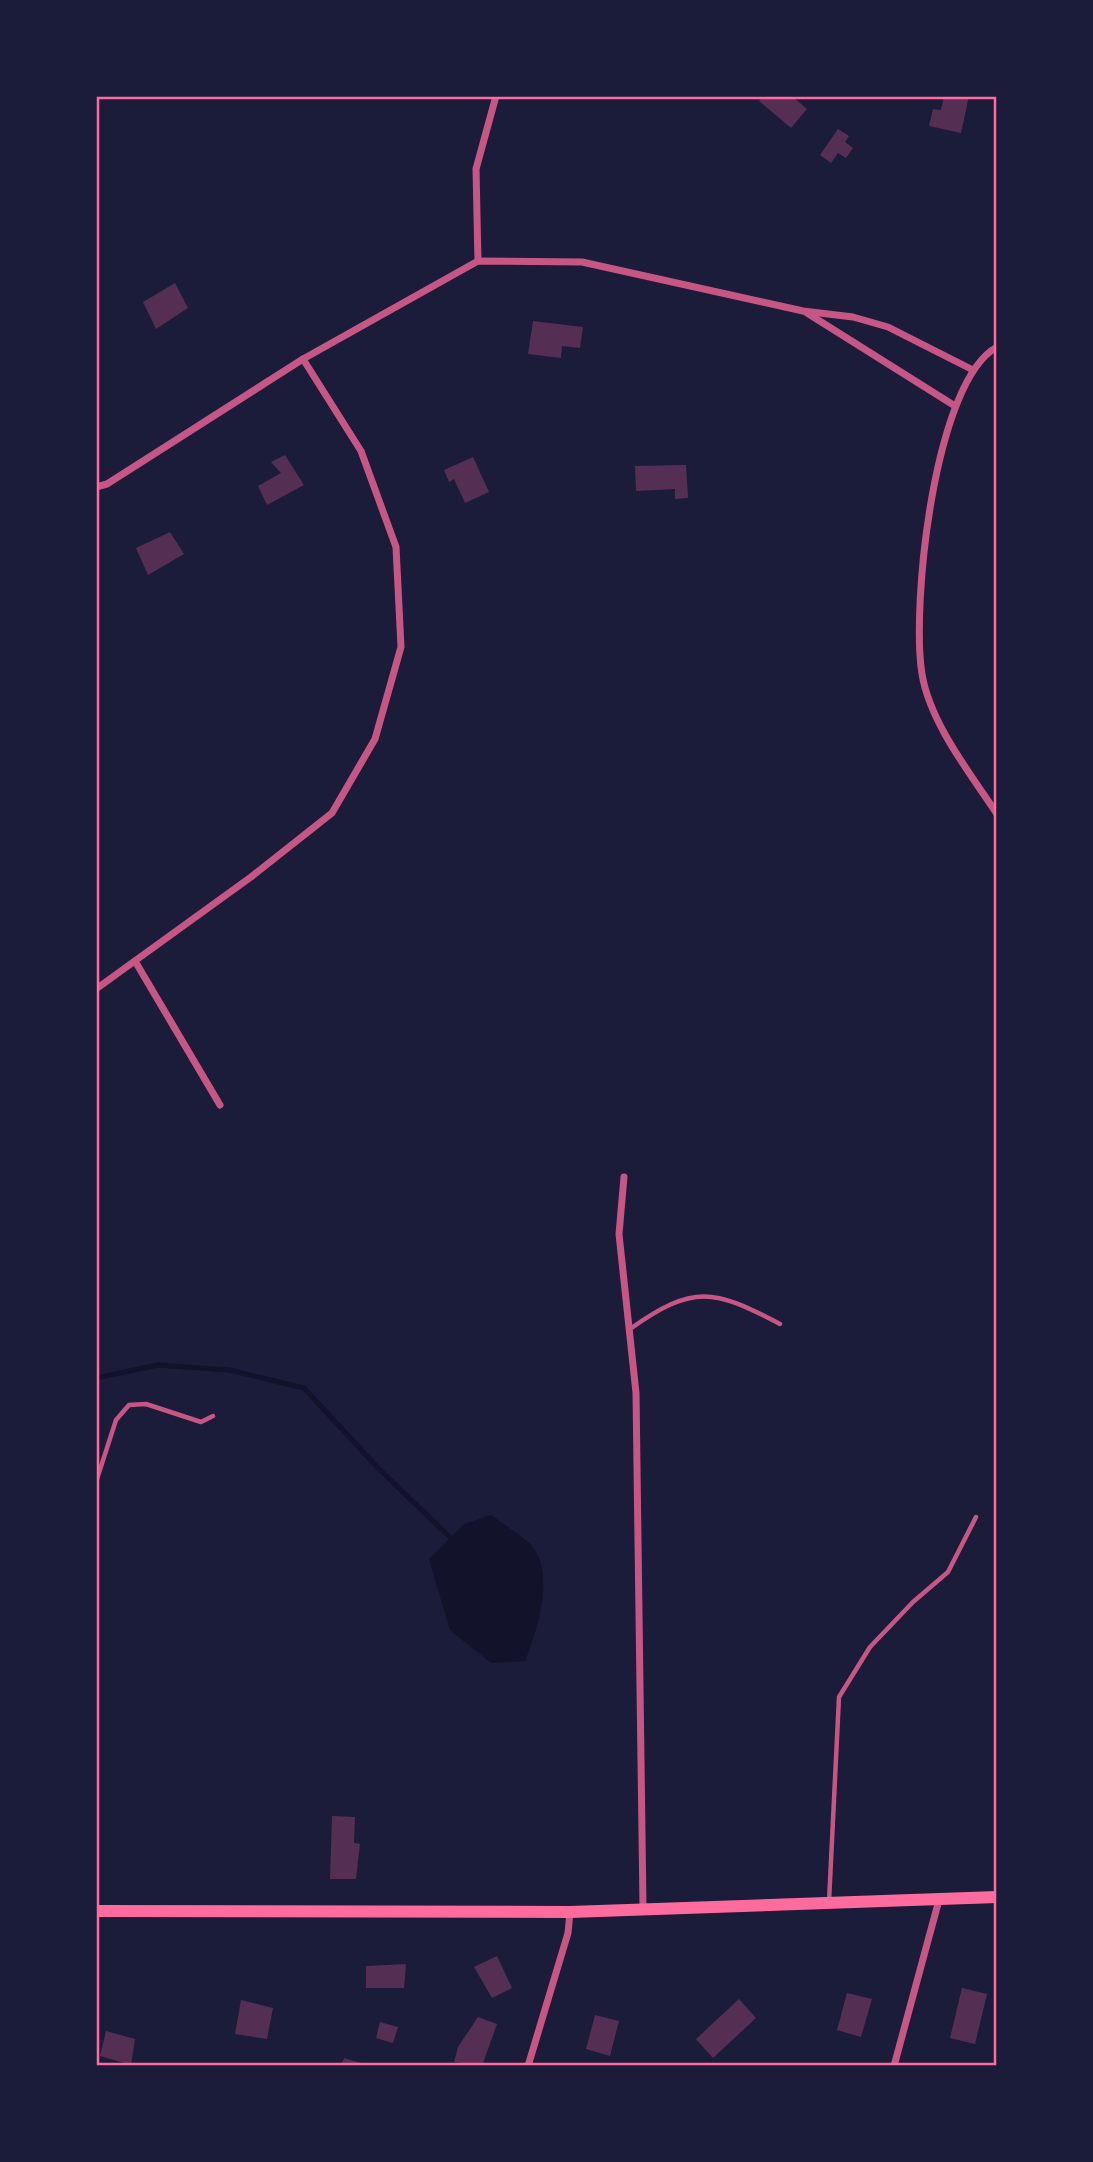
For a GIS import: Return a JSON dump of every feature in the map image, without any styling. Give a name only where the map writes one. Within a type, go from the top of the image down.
[{"type":"main road","points":[[96,1911],[570,1912],[643,1907],[997,1897]]},
{"type":"street","points":[[478,261],[477,169],[496,96]]},
{"type":"street","points":[[96,487],[107,484],[303,359],[478,261],[582,262],[803,311],[853,317],[888,327],[971,369]]},
{"type":"street","points":[[803,311],[955,406]]},
{"type":"street","points":[[997,346],[971,369],[955,406],[937,472],[918,592],[922,675],[943,731],[997,814]]},
{"type":"street","points":[[96,989],[251,877],[332,813],[375,739],[401,647],[396,547],[360,451],[303,359]]},
{"type":"street","points":[[135,961],[220,1105]]},
{"type":"street","points":[[624,1177],[619,1234],[636,1393],[643,1907]]},
{"type":"street","points":[[894,2066],[939,1900]]},
{"type":"street","points":[[528,2066],[568,1933],[570,1912]]},
{"type":"lane","points":[[629,1329],[656,1310],[682,1298],[712,1294],[780,1324]]},
{"type":"lane","points":[[96,1482],[116,1420],[129,1405],[146,1404],[201,1422],[213,1416]]},
{"type":"lane","points":[[829,1903],[839,1697],[870,1647],[913,1602],[948,1572],[976,1517]]},
{"type":"shaded area","points":[[491,1515],[531,1545],[542,1570],[539,1619],[525,1661],[491,1663],[450,1630],[429,1559],[464,1524]]},
{"type":"building","points":[[763,96],[792,96],[807,109],[791,128],[759,101]]},
{"type":"building","points":[[944,96],[969,96],[961,133],[929,126],[933,109],[941,110]]},
{"type":"building","points":[[838,129],[849,136],[845,142],[853,148],[846,158],[838,153],[831,163],[820,155]]},
{"type":"building","points":[[175,283],[188,308],[156,329],[143,302]]},
{"type":"building","points":[[533,321],[583,327],[580,348],[562,346],[561,358],[528,354]]},
{"type":"building","points":[[285,455],[304,485],[267,505],[258,486],[281,473],[271,462]]},
{"type":"building","points":[[473,457],[489,492],[465,503],[454,479],[449,482],[444,470]]},
{"type":"building","points":[[686,465],[688,498],[675,499],[675,489],[636,491],[635,466]]},
{"type":"building","points":[[170,532],[184,554],[148,575],[136,548]]},
{"type":"building","points":[[332,1816],[355,1817],[354,1843],[360,1844],[356,1879],[330,1879]]},
{"type":"building","points":[[497,1956],[512,1988],[492,1998],[474,1967]]},
{"type":"building","points":[[406,1964],[404,1988],[366,1988],[366,1966]]},
{"type":"building","points":[[962,1988],[987,1994],[975,2044],[950,2038]]},
{"type":"building","points":[[847,1993],[872,1999],[861,2037],[837,2030]]},
{"type":"building","points":[[739,1999],[756,2018],[713,2058],[696,2039]]},
{"type":"building","points":[[241,2000],[273,2008],[267,2039],[235,2034]]},
{"type":"building","points":[[595,2015],[619,2021],[610,2056],[586,2049]]},
{"type":"building","points":[[478,2017],[497,2024],[482,2066],[454,2062],[458,2047]]},
{"type":"building","points":[[380,2022],[398,2027],[393,2043],[376,2038]]},
{"type":"building","points":[[106,2031],[135,2039],[131,2065],[100,2056]]},
{"type":"building","points":[[344,2058],[368,2065],[368,2066],[341,2066]]},
{"type":"waterway","points":[[96,1378],[158,1365],[229,1370],[304,1388],[379,1469],[455,1542]]}]
